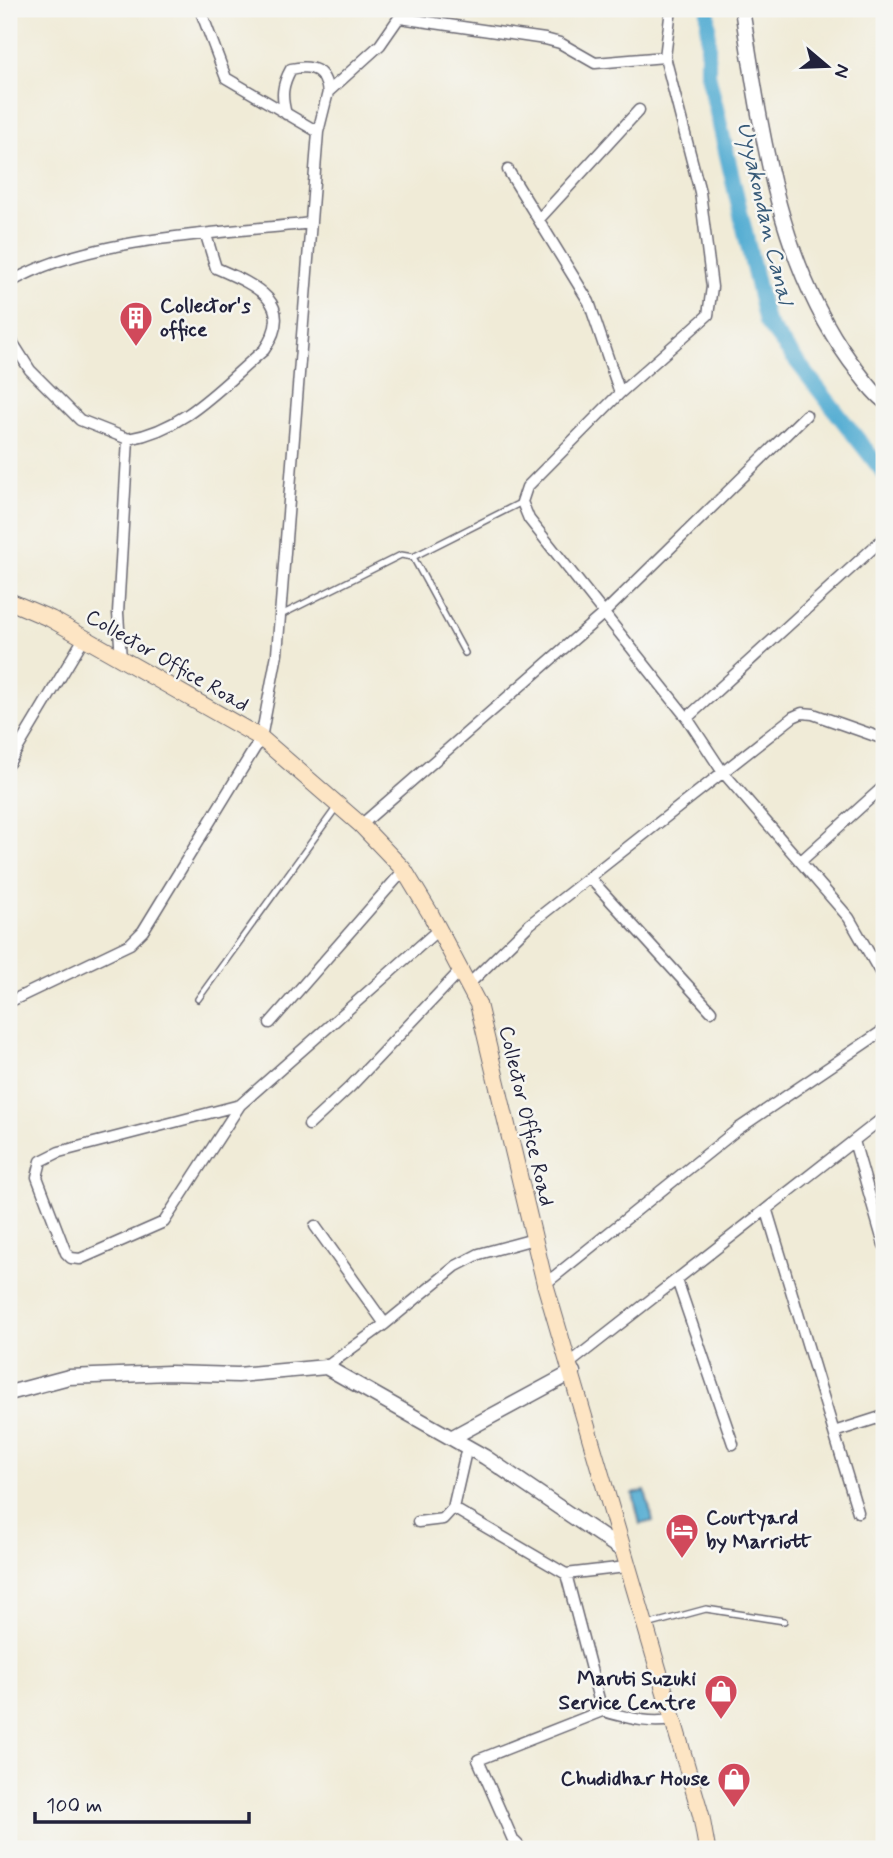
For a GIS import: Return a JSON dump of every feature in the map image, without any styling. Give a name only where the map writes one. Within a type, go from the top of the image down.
[{"type":"main road","name":"Collector Office Road","points":[[9,601],[84,638],[261,738],[361,825],[404,870],[439,929],[478,1004],[545,1284],[572,1368],[626,1567],[701,1815],[707,1849]]},
{"type":"street","points":[[200,9],[226,78],[318,132]]},
{"type":"street","points":[[671,9],[665,57],[700,192],[712,302],[708,315],[620,393],[527,487],[522,502],[529,519],[687,718],[723,771],[849,918],[884,977]]},
{"type":"street","points":[[741,9],[776,197],[801,276],[838,344],[873,392],[884,401]]},
{"type":"street","points":[[328,92],[380,45],[402,13],[545,39],[560,43],[596,63],[665,57]]},
{"type":"street","points":[[9,1002],[120,950],[143,931],[261,738],[277,654],[318,132],[328,92],[326,77],[317,69],[306,65],[291,69],[284,82],[282,99],[286,114]]},
{"type":"street","points":[[538,219],[639,110]]},
{"type":"street","points":[[508,170],[589,302],[620,393]]},
{"type":"street","points":[[9,283],[26,273],[78,256],[142,242],[311,223]]},
{"type":"street","points":[[9,337],[30,370],[80,420],[128,439],[151,435],[181,422],[264,350],[273,337],[276,310],[269,296],[216,268],[206,235]]},
{"type":"street","points":[[361,825],[603,614],[806,415]]},
{"type":"street","points":[[121,660],[118,613],[128,439]]},
{"type":"street","points":[[687,718],[884,538]]},
{"type":"street","points":[[9,763],[84,638]]},
{"type":"street","points":[[309,1125],[464,978],[793,717],[802,713],[813,714],[884,739]]},
{"type":"street","points":[[801,861],[884,786]]},
{"type":"street","points":[[270,1023],[404,870]]},
{"type":"street","points":[[589,877],[711,1011]]},
{"type":"street","points":[[240,1105],[59,1152],[41,1161],[37,1177],[66,1253],[71,1258],[80,1259],[164,1222],[240,1105],[439,929]]},
{"type":"street","points":[[545,1284],[738,1129],[884,1030]]},
{"type":"street","points":[[451,1438],[572,1368],[677,1280],[884,1117]]},
{"type":"street","points":[[854,1142],[884,1245]]},
{"type":"street","points":[[767,1211],[858,1512]]},
{"type":"street","points":[[315,1226],[385,1324]]},
{"type":"street","points":[[9,1392],[69,1377],[169,1373],[238,1375],[326,1367],[385,1324],[456,1266],[479,1254],[534,1239]]},
{"type":"street","points":[[677,1280],[733,1444]]},
{"type":"street","points":[[326,1367],[467,1447],[622,1550]]},
{"type":"street","points":[[834,1433],[884,1416]]},
{"type":"street","points":[[418,1522],[443,1518],[453,1508],[467,1447]]},
{"type":"street","points":[[453,1508],[566,1574],[626,1567]]},
{"type":"street","points":[[566,1574],[602,1711]]},
{"type":"street","points":[[522,1849],[513,1840],[478,1760],[602,1711],[627,1720],[653,1723],[672,1720]]},
{"type":"lane","points":[[281,615],[401,555],[413,557],[522,502]]},
{"type":"lane","points":[[413,557],[465,653]]},
{"type":"lane","points":[[198,999],[337,805]]},
{"type":"lane","points":[[643,1625],[706,1609],[784,1621]]},
{"type":"water","points":[[645,1491],[653,1521],[640,1524],[633,1494]]},
{"type":"waterway","name":"Uyyakondan Canal","points":[[708,9],[708,74],[766,322],[884,473]]},
{"type":"place","name":"Collector's office","points":[[136,348]]},
{"type":"place","name":"Courtyard by Marriott","points":[[682,1560]]},
{"type":"place","name":"Maruti Suzuki Service Centre","points":[[721,1721]]},
{"type":"place","name":"Chudidhar House","points":[[734,1809]]}]
